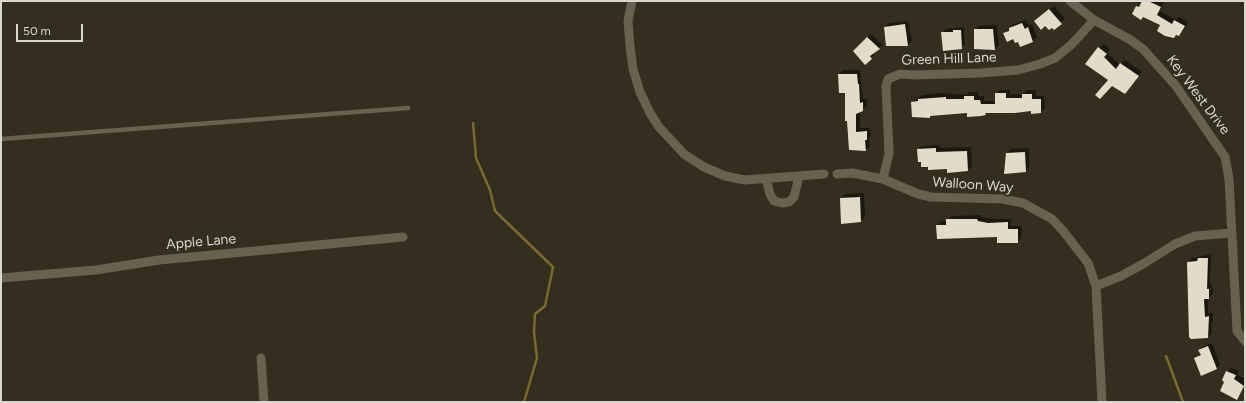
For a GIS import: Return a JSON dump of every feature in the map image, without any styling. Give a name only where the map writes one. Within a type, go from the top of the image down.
[{"type":"street","points":[[632,1],[628,21],[633,69],[640,92],[650,113],[659,127],[684,154],[704,167],[725,176],[745,180],[824,174]]},
{"type":"street","name":"Key West Drive","points":[[1070,1],[1094,20],[1129,39],[1143,49],[1160,66],[1226,157],[1229,179],[1237,331],[1245,341]]},
{"type":"street","name":"Green Hill Lane","points":[[883,179],[889,153],[886,86],[888,79],[900,74],[980,73],[1018,70],[1040,64],[1055,58],[1071,45],[1094,20]]},
{"type":"street","name":"Walloon Way","points":[[837,174],[852,173],[883,179],[918,194],[931,197],[1002,199],[1023,203],[1052,219],[1088,263],[1096,286],[1102,402]]},
{"type":"street","points":[[766,179],[770,194],[774,200],[782,203],[789,202],[794,197],[799,177]]},
{"type":"street","points":[[1096,286],[1121,276],[1175,244],[1194,236],[1231,233]]},
{"type":"street","name":"Apple Lane","points":[[1,278],[96,270],[159,260],[403,237]]},
{"type":"street","points":[[261,358],[264,402]]},
{"type":"lane","points":[[1,139],[408,108]]},
{"type":"building","points":[[1142,1],[1148,1],[1161,7],[1157,15],[1172,24],[1174,20],[1185,26],[1179,36],[1176,35],[1174,38],[1165,36],[1157,31],[1160,25],[1143,17],[1141,20],[1132,14],[1136,6],[1139,7]]},
{"type":"building","points":[[1049,9],[1062,24],[1054,30],[1052,28],[1049,30],[1045,26],[1041,30],[1034,21]]},
{"type":"building","points":[[1022,23],[1025,29],[1028,27],[1033,42],[1020,47],[1018,42],[1015,43],[1013,39],[1007,42],[1003,33],[1009,31],[1009,28]]},
{"type":"building","points":[[905,24],[908,46],[886,46],[884,27]]},
{"type":"building","points":[[974,29],[993,29],[995,50],[974,49]]},
{"type":"building","points":[[953,30],[961,30],[962,49],[943,51],[941,32],[953,32]]},
{"type":"building","points":[[867,37],[880,49],[870,56],[872,59],[865,65],[853,51]]},
{"type":"building","points":[[1098,47],[1107,54],[1104,57],[1116,69],[1120,63],[1139,76],[1125,94],[1112,86],[1100,99],[1095,95],[1108,80],[1085,64]]},
{"type":"building","points":[[838,74],[857,74],[860,103],[863,102],[863,111],[856,114],[856,132],[867,131],[867,140],[865,140],[866,151],[849,150],[847,121],[845,121],[845,93],[839,93]]},
{"type":"building","points":[[995,93],[1006,93],[1006,98],[1022,98],[1022,94],[1032,94],[1032,99],[1041,99],[1041,113],[1031,114],[1031,111],[1015,113],[985,113],[986,115],[967,117],[967,113],[930,116],[930,118],[912,117],[911,102],[918,101],[918,99],[946,97],[946,99],[964,99],[964,96],[974,96],[974,100],[980,100],[981,104],[995,104]]},
{"type":"building","points":[[936,148],[936,152],[967,151],[968,171],[947,173],[947,169],[928,170],[928,167],[921,167],[921,162],[918,162],[917,149]]},
{"type":"building","points":[[1025,152],[1026,172],[1004,174],[1006,153]]},
{"type":"building","points":[[860,197],[861,222],[841,224],[840,198]]},
{"type":"building","points":[[946,219],[977,219],[978,221],[988,223],[1008,222],[1008,229],[1018,229],[1018,243],[997,243],[997,237],[937,239],[936,225],[946,225]]},
{"type":"building","points":[[1198,258],[1208,258],[1207,289],[1209,289],[1209,299],[1204,299],[1205,317],[1209,316],[1208,338],[1191,339],[1189,337],[1187,262],[1197,261]]},
{"type":"building","points":[[1208,346],[1217,369],[1201,376],[1194,358],[1201,355],[1198,350]]},
{"type":"building","points":[[1226,371],[1236,375],[1234,379],[1244,386],[1237,400],[1220,391],[1224,382],[1222,380]]},
{"type":"waterway","points":[[473,123],[476,158],[490,190],[495,211],[553,267],[545,306],[535,314],[534,332],[537,358],[524,402]]},
{"type":"waterway","points":[[1166,356],[1183,402]]}]
